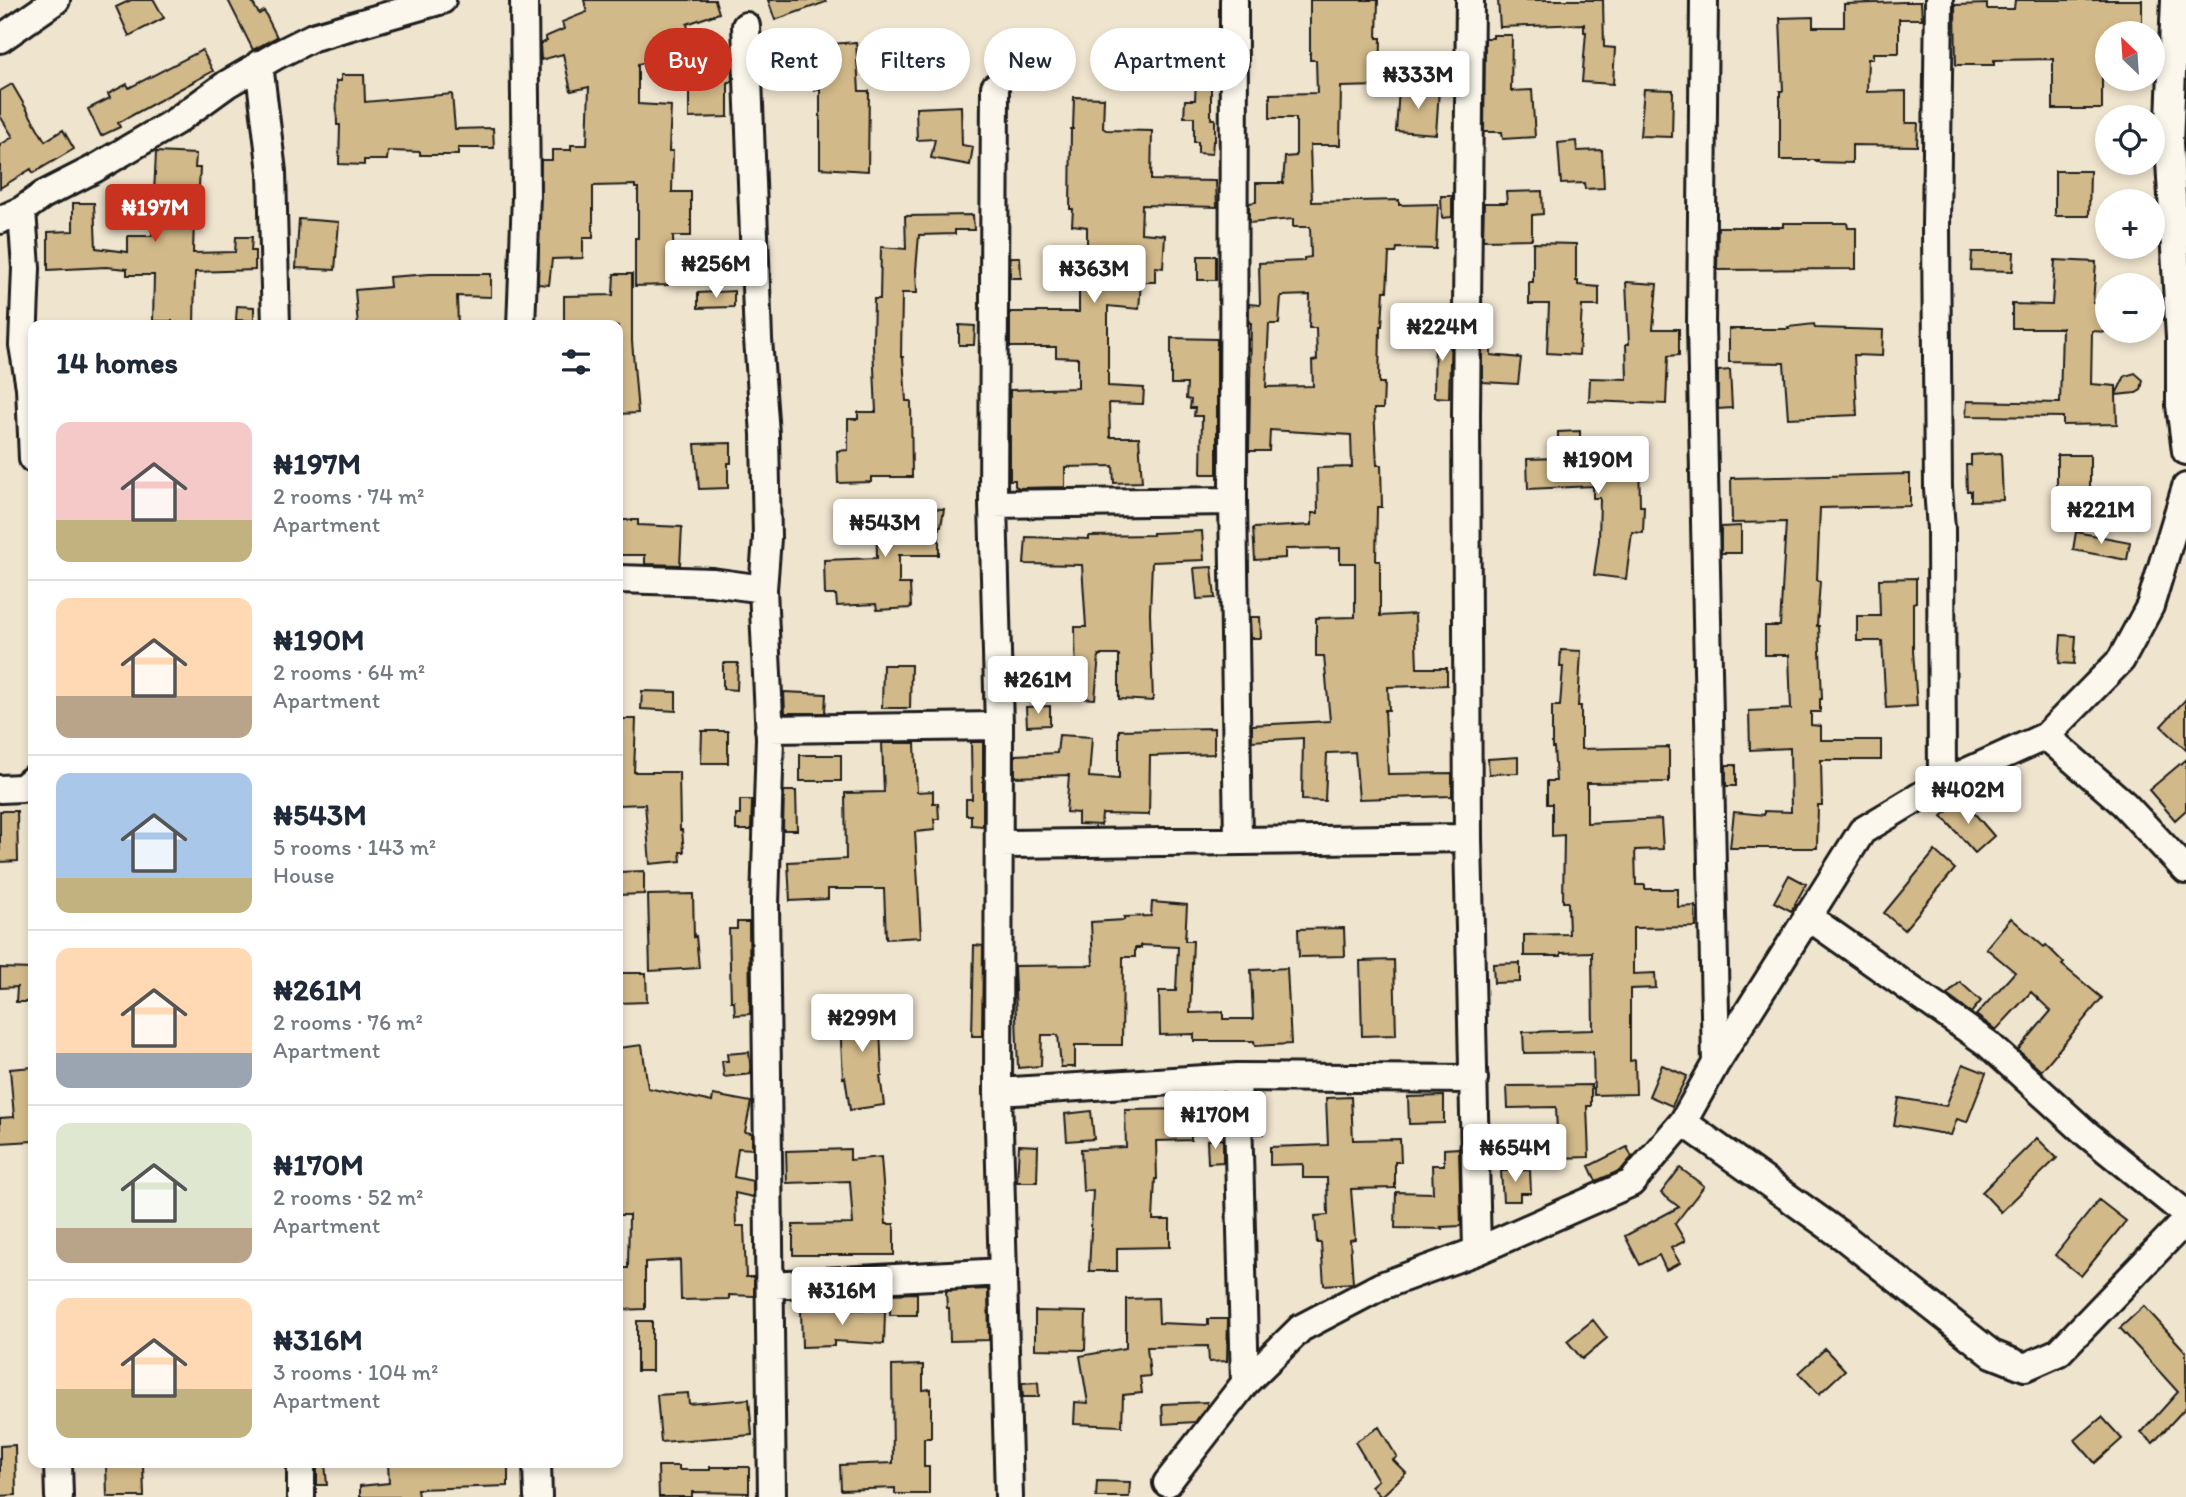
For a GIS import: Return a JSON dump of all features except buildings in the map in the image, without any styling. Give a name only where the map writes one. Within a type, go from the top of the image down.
[{"type":"street","points":[[0,39],[56,0]]},
{"type":"street","points":[[28,375],[23,345],[26,268],[11,215],[176,121],[259,64],[313,37],[442,0]]},
{"type":"street","points":[[521,320],[526,195],[524,0]]},
{"type":"street","points":[[1234,0],[1233,501],[1238,840]]},
{"type":"street","points":[[1471,0],[1465,414],[1468,838],[1477,1251]]},
{"type":"street","points":[[1704,0],[1701,324],[1716,1063]]},
{"type":"street","points":[[1939,0],[1936,227],[1942,783]]},
{"type":"street","points":[[2175,0],[2169,143],[2180,338],[2179,394],[2186,451]]},
{"type":"street","points":[[746,26],[758,338],[765,434],[767,538],[764,589],[769,729],[765,904],[772,1497]]},
{"type":"street","points":[[259,64],[272,172],[276,320]]},
{"type":"street","points":[[995,91],[993,504],[999,726],[998,1092],[1009,1497]]},
{"type":"street","points":[[1167,1483],[1245,1383],[1301,1328],[1381,1286],[1477,1251],[1631,1183],[1683,1122],[1716,1063],[1862,831],[1942,783],[2046,736],[2121,660],[2150,606],[2186,487]]},
{"type":"street","points":[[993,504],[1233,501]]},
{"type":"street","points":[[623,579],[712,582],[764,589]]},
{"type":"street","points":[[769,729],[999,726]]},
{"type":"street","points":[[2046,736],[2124,804],[2186,870]]},
{"type":"street","points":[[999,844],[1468,838]]},
{"type":"street","points":[[1807,916],[1987,1043],[2087,1134],[2186,1214]]},
{"type":"street","points":[[998,1092],[1237,1077],[1474,1079]]},
{"type":"street","points":[[1237,1077],[1245,1383]]},
{"type":"street","points":[[1683,1122],[1845,1238],[1992,1354],[2025,1367],[2059,1352],[2186,1220]]},
{"type":"street","points":[[770,1285],[1003,1272]]},
{"type":"street","points":[[58,1468],[59,1497]]},
{"type":"street","points":[[301,1468],[301,1497]]},
{"type":"street","points":[[537,1468],[538,1497]]}]
